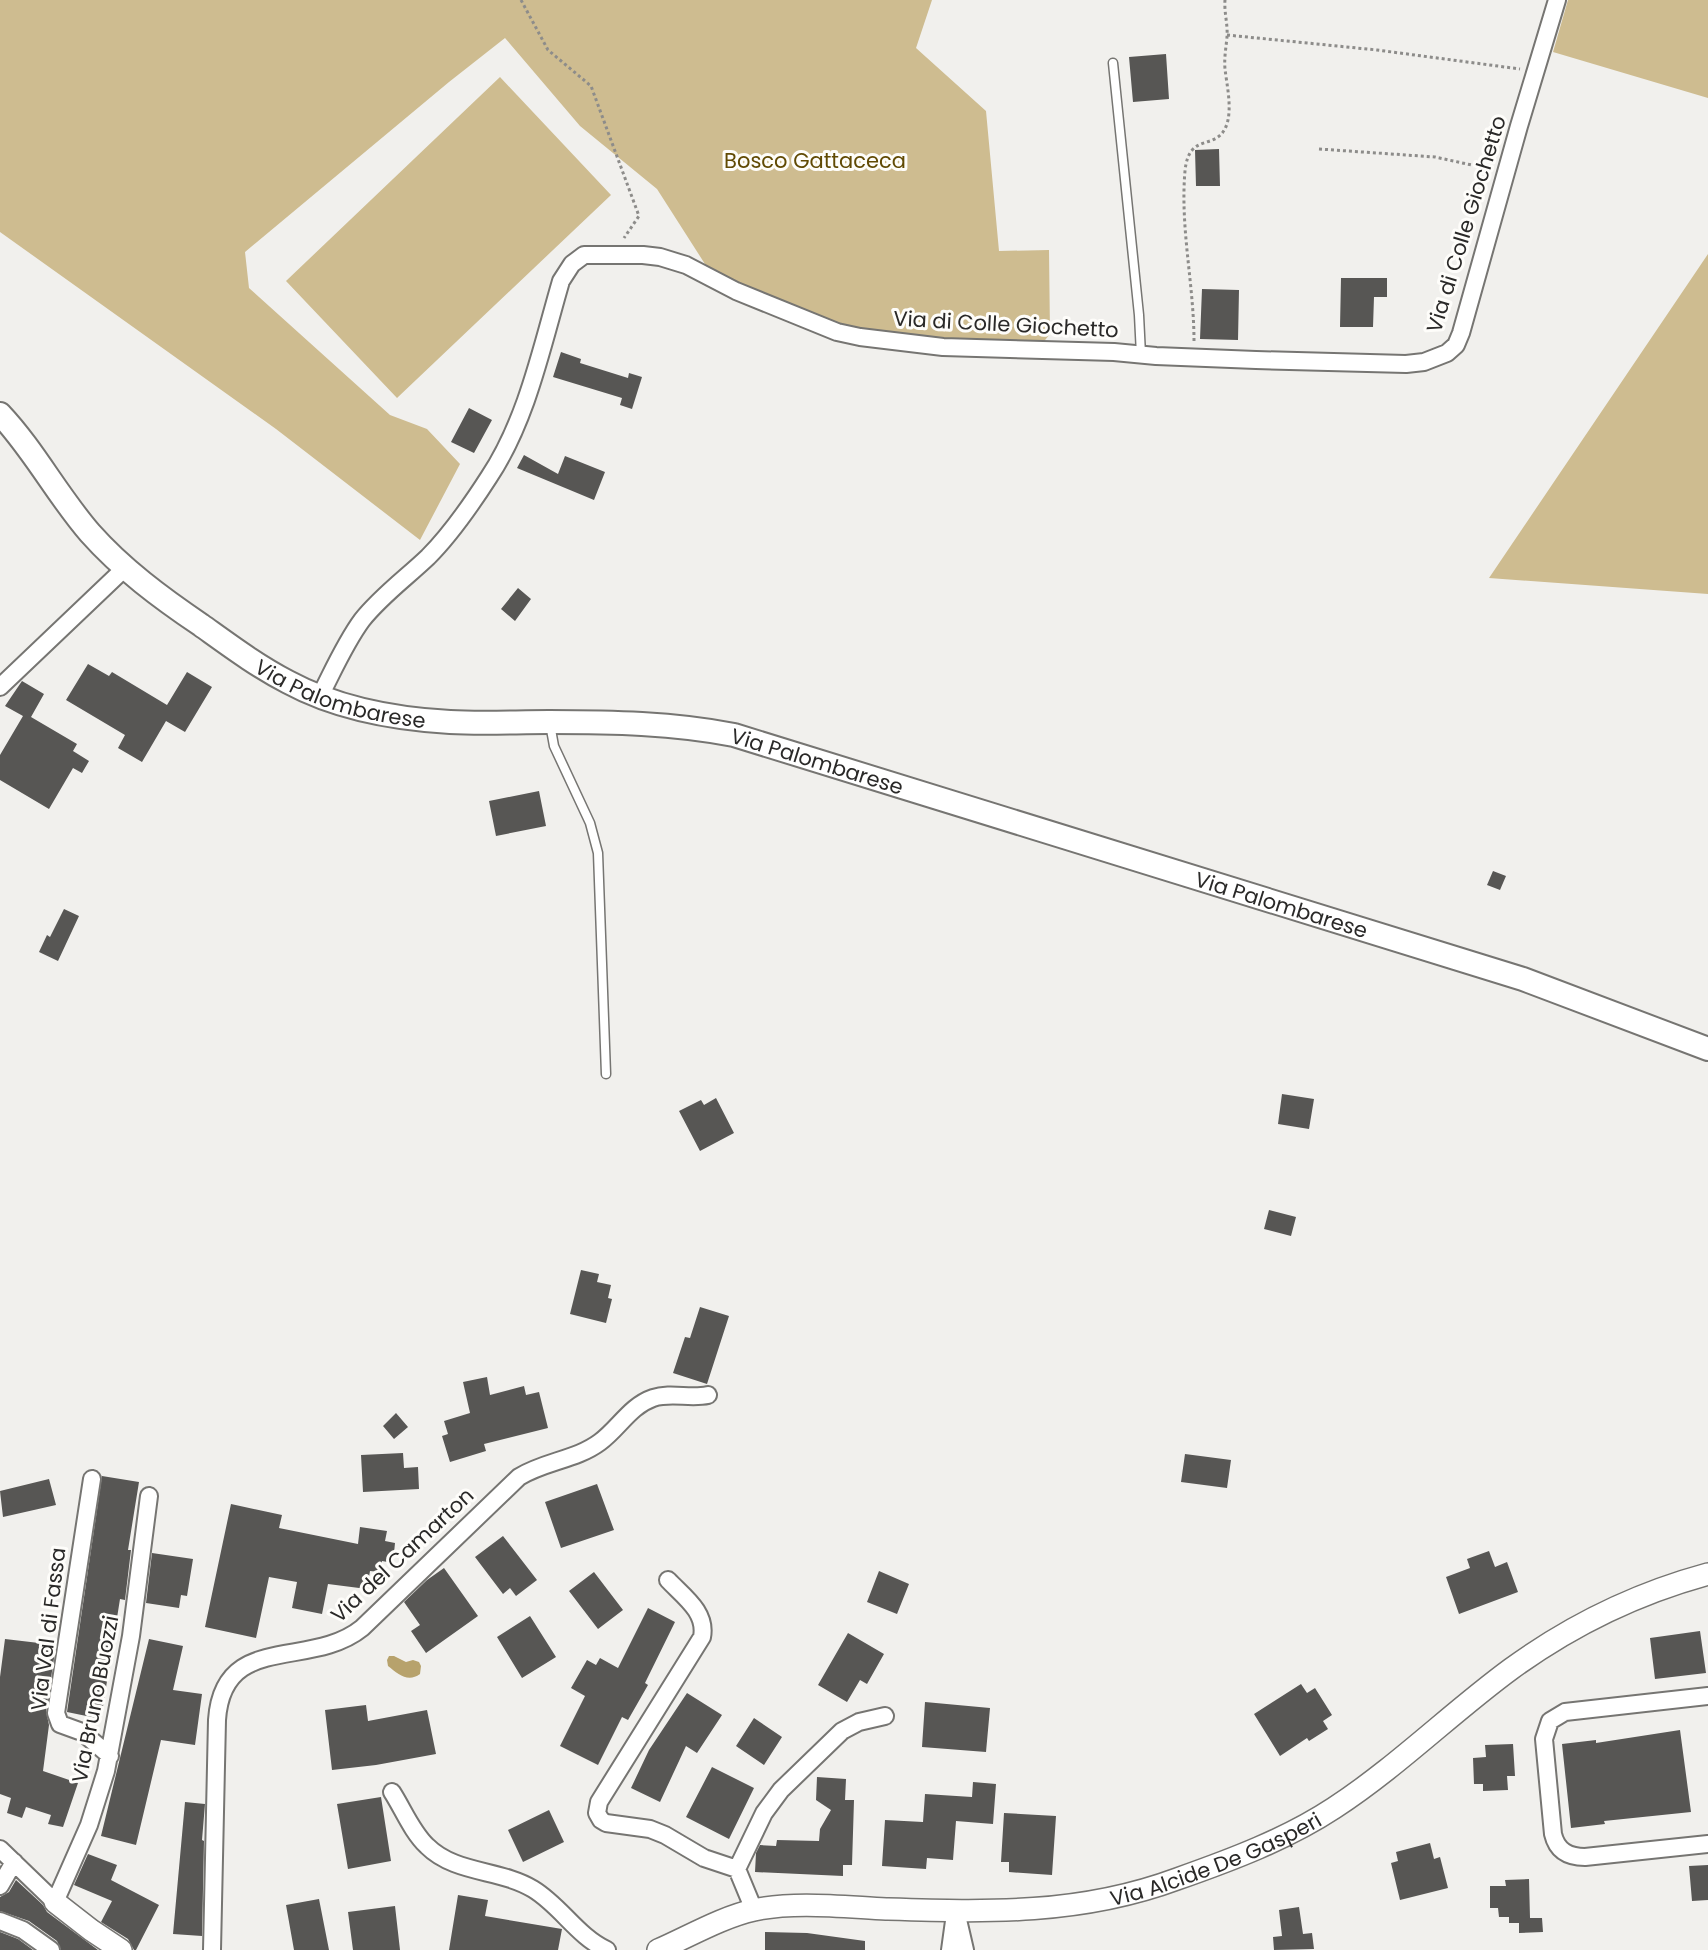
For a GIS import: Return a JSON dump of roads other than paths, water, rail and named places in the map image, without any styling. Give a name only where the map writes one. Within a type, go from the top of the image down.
[{"type":"main road","name":"Via Palombarese","points":[[0,414],[78,520],[125,568],[184,614],[266,670],[320,696],[410,718],[463,723],[550,722],[683,727],[753,740],[1523,979],[1708,1049]]},
{"type":"street","name":"Via di Colle Giochetto","points":[[320,696],[363,618],[434,551],[485,483],[502,456],[518,422],[561,281],[568,268],[584,255],[650,256],[681,263],[736,291],[849,336],[943,347],[1086,351],[1194,358],[1406,364],[1424,362],[1447,354],[1456,345],[1463,328],[1557,0]]},
{"type":"street","points":[[0,687],[125,568]]},
{"type":"street","name":"Via del Camarton","points":[[212,1950],[217,1720],[220,1697],[231,1678],[251,1662],[320,1648],[350,1636],[362,1628],[519,1477],[543,1465],[591,1448],[642,1403],[666,1395],[692,1398],[708,1395]]},
{"type":"street","name":"Via Val di Fassa","points":[[92,1479],[56,1713],[60,1724],[82,1732],[110,1756]]},
{"type":"street","name":"Via Bruno Buozzi","points":[[55,1902],[92,1819],[110,1756],[131,1636],[149,1496]]},
{"type":"street","name":"Via Alcide De Gasperi","points":[[658,1950],[754,1910],[796,1906],[956,1911],[1046,1909],[1138,1892],[1176,1880],[1272,1841],[1313,1821],[1344,1801],[1509,1670],[1545,1645],[1616,1607],[1680,1582],[1708,1574]]},
{"type":"street","points":[[668,1580],[701,1615],[704,1626],[702,1637],[599,1802],[597,1813],[606,1823],[650,1828],[704,1858],[737,1869]]},
{"type":"street","points":[[1708,1696],[1565,1712],[1550,1721],[1544,1739],[1553,1834],[1563,1852],[1585,1857],[1708,1844]]},
{"type":"street","points":[[754,1910],[737,1869],[764,1814],[781,1790],[842,1731],[859,1722],[885,1716]]},
{"type":"street","points":[[392,1792],[422,1840],[433,1852],[454,1863],[531,1888],[584,1936],[608,1950]]},
{"type":"street","points":[[0,1849],[55,1902],[121,1950]]},
{"type":"street","points":[[0,1886],[14,1862]]},
{"type":"street","points":[[950,1950],[956,1911]]},
{"type":"street","points":[[956,1911],[965,1950]]},
{"type":"street","points":[[0,1921],[23,1930],[51,1950]]},
{"type":"lane","points":[[1113,63],[1139,315],[1141,355]]},
{"type":"lane","points":[[550,722],[554,746],[590,823],[597,846],[606,1074]]},
{"type":"park label","name":"Bosco Gattaceca","points":[[815,160]]}]
